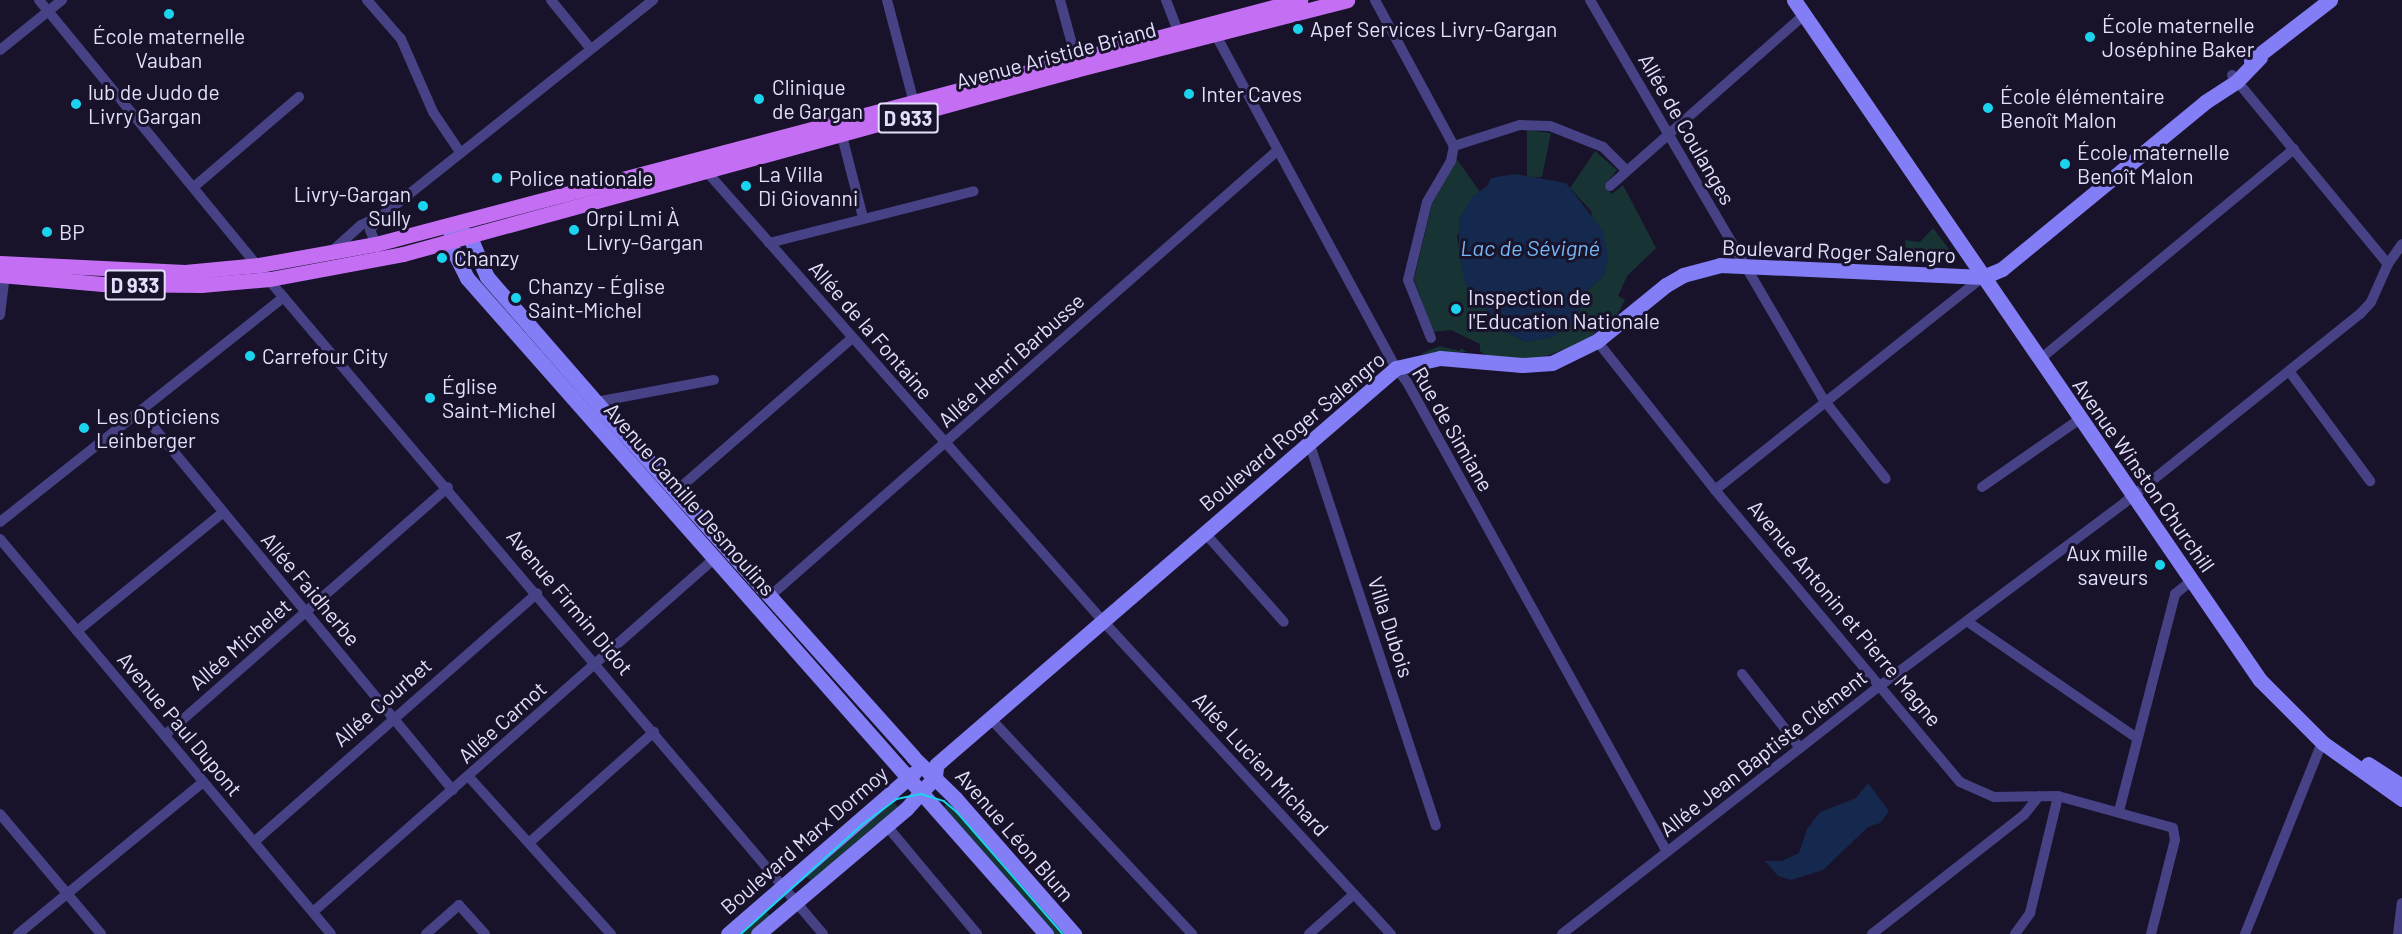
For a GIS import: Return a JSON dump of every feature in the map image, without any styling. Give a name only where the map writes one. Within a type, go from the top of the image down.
[{"type":"main road","name":"Avenue Aristide Briand","points":[[2,271],[143,272],[259,264],[376,244],[453,227],[1178,31],[1213,30],[1300,0]]},
{"type":"main road","name":"Avenue Aristide Briand","points":[[2,271],[153,285],[270,279],[470,237],[842,136],[1213,30],[1322,3],[1347,0]]},
{"type":"main road","name":"Avenue Winston Churchill","points":[[1794,0],[2132,496],[2273,695],[2323,743],[2380,778],[2402,786]]},
{"type":"main road","points":[[1983,277],[2005,257],[2033,240],[2330,0]]},
{"type":"main road","points":[[450,242],[453,227],[470,237]]},
{"type":"main road","name":"Avenue Camille Desmoulins","points":[[470,237],[487,277],[769,597],[932,769]]},
{"type":"main road","name":"Avenue Camille Desmoulins","points":[[450,242],[467,278],[907,778]]},
{"type":"main road","name":"Boulevard Roger Salengro","points":[[932,769],[1396,368],[1440,358],[1522,365],[1552,363],[1597,342],[1666,285],[1683,275],[1713,266],[1743,265],[1983,277]]},
{"type":"main road","name":"Avenue Winston Churchill","points":[[2273,695],[2380,778],[2402,799]]},
{"type":"main road","name":"Boulevard Marx Dormoy","points":[[728,934],[781,885],[907,778],[932,769]]},
{"type":"main road","name":"Boulevard Marx Dormoy","points":[[758,934],[797,903],[921,794],[932,769]]},
{"type":"main road","name":"Avenue Léon Blum","points":[[932,769],[1074,934]]},
{"type":"main road","name":"Avenue Léon Blum","points":[[907,778],[1046,934]]},
{"type":"main road","points":[[2380,778],[2402,793]]},
{"type":"street","name":"Avenue Firmin Didot","points":[[39,0],[195,186],[284,297],[448,487],[823,934]]},
{"type":"street","points":[[0,50],[62,0]]},
{"type":"street","points":[[367,0],[400,39],[433,112],[460,152]]},
{"type":"street","points":[[551,0],[591,49]]},
{"type":"street","points":[[376,244],[370,230],[384,214],[653,0]]},
{"type":"street","points":[[887,0],[914,103]]},
{"type":"street","points":[[1060,0],[1076,59]]},
{"type":"street","points":[[1166,0],[1178,31]]},
{"type":"street","points":[[1375,0],[1454,146],[1451,161],[1427,202],[1408,280],[1431,338]]},
{"type":"street","name":"Allée de Coulanges","points":[[1590,0],[1824,400],[1887,478]]},
{"type":"street","points":[[1610,186],[1667,133],[1804,15]]},
{"type":"street","name":"Rue de Simiane","points":[[1213,30],[1396,368],[1407,382],[1667,852]]},
{"type":"street","points":[[2234,78],[2388,264]]},
{"type":"street","points":[[195,186],[299,97]]},
{"type":"street","points":[[1454,146],[1520,125],[1550,126],[1602,147],[1626,170]]},
{"type":"street","points":[[842,136],[863,218]]},
{"type":"street","points":[[2039,360],[2294,149]]},
{"type":"street","name":"Allée Henri Barbusse","points":[[769,597],[1278,150]]},
{"type":"street","name":"Allée de la Fontaine","points":[[707,172],[851,339],[1102,620]]},
{"type":"street","points":[[770,243],[974,191]]},
{"type":"street","points":[[331,252],[362,225],[384,214]]},
{"type":"street","name":"Allée Jean Baptiste Clément","points":[[1562,934],[1881,685],[1968,622],[2132,496],[2289,371],[2371,302],[2388,264],[2402,244]]},
{"type":"street","points":[[0,315],[2,271]]},
{"type":"street","points":[[1715,490],[1824,400],[1983,277]]},
{"type":"street","points":[[0,522],[284,297]]},
{"type":"street","points":[[675,492],[851,339]]},
{"type":"street","name":"Avenue Antonin et Pierre Magne","points":[[1597,342],[1715,490],[1970,789],[1994,797],[2058,796],[2165,823],[2176,834],[2151,934]]},
{"type":"street","points":[[2289,371],[2370,481]]},
{"type":"street","points":[[596,402],[714,380]]},
{"type":"street","name":"Allée Faidherbe","points":[[141,412],[222,513],[453,790]]},
{"type":"street","points":[[1982,487],[2080,420]]},
{"type":"street","name":"Villa Dubois","points":[[1309,442],[1436,825]]},
{"type":"street","name":"Allée Michelet","points":[[165,735],[448,487]]},
{"type":"street","points":[[77,631],[222,513]]},
{"type":"street","points":[[1204,532],[1284,622]]},
{"type":"street","name":"Avenue Paul Dupont","points":[[0,539],[331,934]]},
{"type":"street","name":"Allée Carnot","points":[[313,912],[715,558]]},
{"type":"street","points":[[2119,811],[2175,594],[2191,581]]},
{"type":"street","name":"Allée Courbet","points":[[254,842],[537,593]]},
{"type":"street","name":"Allée Lucien Michard","points":[[1102,620],[1391,934]]},
{"type":"street","points":[[1968,622],[2138,738]]},
{"type":"street","points":[[1742,674],[1800,748]]},
{"type":"street","points":[[990,718],[1192,934]]},
{"type":"street","points":[[531,842],[654,732]]},
{"type":"street","points":[[2245,934],[2323,743]]},
{"type":"street","points":[[469,777],[531,842],[611,934]]},
{"type":"street","points":[[18,934],[202,782]]},
{"type":"street","points":[[1872,934],[2024,815],[2039,796]]},
{"type":"street","points":[[2015,934],[2030,913],[2058,796]]},
{"type":"street","points":[[0,814],[101,934]]},
{"type":"street","points":[[885,825],[977,934]]},
{"type":"street","points":[[1309,934],[1354,894]]},
{"type":"street","points":[[2398,934],[2402,903]]},
{"type":"street","points":[[426,934],[459,905],[485,934]]},
{"type":"green space","points":[[1527,130],[1551,133],[1542,177],[1527,177]]},
{"type":"green space","points":[[1595,151],[1617,170],[1604,186],[1612,194],[1623,185],[1656,248],[1627,276],[1618,296],[1625,300],[1616,317],[1582,343],[1538,359],[1487,356],[1480,351],[1480,344],[1451,330],[1433,332],[1414,279],[1432,204],[1456,158],[1480,192],[1472,197],[1457,237],[1466,286],[1506,332],[1526,342],[1553,337],[1579,312],[1585,292],[1604,276],[1591,211],[1570,188]]},
{"type":"green space","points":[[1933,228],[1949,249],[1946,261],[1907,262],[1905,240],[1920,242]]},
{"type":"green space","points":[[1440,346],[1459,351],[1461,348],[1467,352],[1420,354]]},
{"type":"green space","points":[[889,797],[900,809],[872,828],[814,884],[802,872]]},
{"type":"green space","points":[[950,799],[1067,934],[1052,934],[941,811]]},
{"type":"green space","points":[[762,907],[773,919],[751,934],[735,934]]},
{"type":"water","name":"Lac de Sévigné","points":[[1515,174],[1566,183],[1603,231],[1608,257],[1604,276],[1585,292],[1579,312],[1569,326],[1553,337],[1526,342],[1506,332],[1466,286],[1459,256],[1459,218],[1472,197],[1487,186],[1491,178]]},
{"type":"water","points":[[1868,783],[1889,811],[1880,823],[1868,827],[1823,870],[1791,880],[1778,876],[1765,861],[1782,861],[1799,853],[1807,829],[1820,812],[1856,798]]},
{"type":"tram line","points":[[741,934],[863,824],[897,799],[921,794],[944,801],[957,812],[1063,934]]},
{"type":"place","name":"École maternelle Vauban","points":[[169,14]]},
{"type":"place","name":"Apef Services Livry-Gargan","points":[[1298,29]]},
{"type":"place","name":"École maternelle Joséphine Baker","points":[[2090,37]]},
{"type":"place","name":"Inter Caves","points":[[1189,94]]},
{"type":"place","name":"Clinique de Gargan","points":[[759,99]]},
{"type":"place","name":"lub de Judo de Livry Gargan","points":[[76,104]]},
{"type":"place","name":"École élémentaire Benoît Malon","points":[[1988,108]]},
{"type":"place","name":"École maternelle Benoît Malon","points":[[2065,164]]},
{"type":"place","name":"Police nationale","points":[[497,178]]},
{"type":"place","name":"La Villa Di Giovanni","points":[[746,186]]},
{"type":"place","name":"Livry-Gargan Sully","points":[[423,206]]},
{"type":"place","name":"Orpi Lmi À Livry-Gargan","points":[[574,230]]},
{"type":"place","name":"BP","points":[[47,232]]},
{"type":"place","name":"Chanzy","points":[[442,258]]},
{"type":"place","name":"Chanzy - Église Saint-Michel","points":[[516,298]]},
{"type":"place","name":"Inspection de l'Education Nationale","points":[[1456,309]]},
{"type":"place","name":"Carrefour City","points":[[250,356]]},
{"type":"place","name":"Église Saint-Michel","points":[[430,398]]},
{"type":"place","name":"Les Opticiens Leinberger","points":[[84,428]]},
{"type":"place","name":"Aux mille saveurs","points":[[2160,565]]}]
